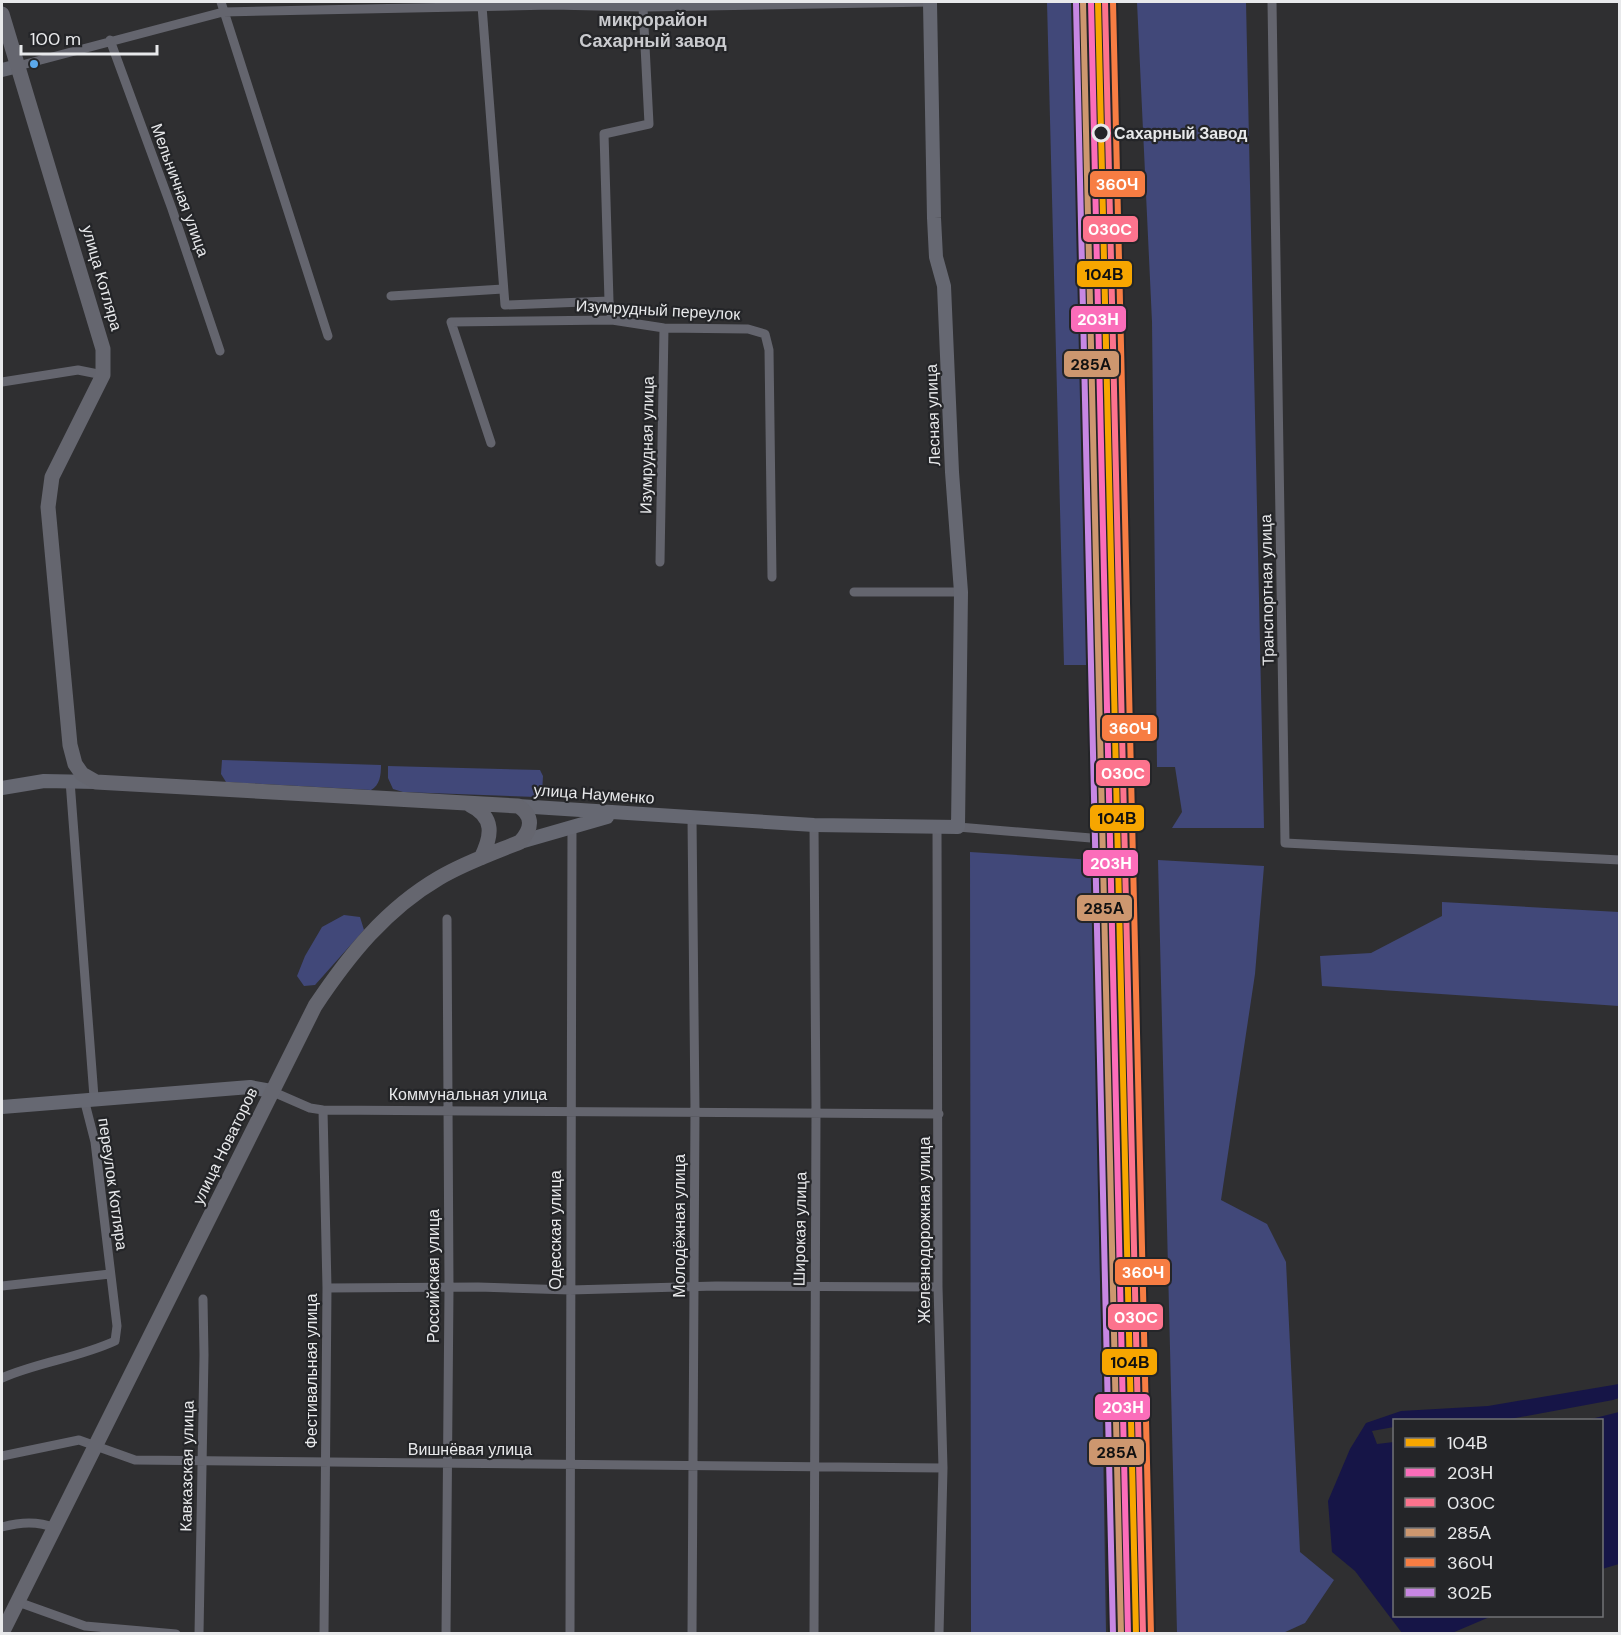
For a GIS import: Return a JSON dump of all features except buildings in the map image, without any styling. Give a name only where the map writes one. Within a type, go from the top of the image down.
[{"type":"main road","name":"Лесная улица","points":[[930,2],[936,257],[944,286],[952,472],[961,592],[958,827]]},
{"type":"main road","name":"улица Котляра","points":[[2,14],[96,319],[103,349],[103,375],[52,477],[48,507],[70,745],[75,764],[82,774],[96,782]]},
{"type":"main road","points":[[2,70],[18,66]]},
{"type":"main road","points":[[2,788],[44,781],[70,781],[468,804],[490,815],[504,838],[520,842],[526,835],[530,821],[528,815],[518,806]]},
{"type":"main road","name":"улица Науменко","points":[[490,815],[518,806],[814,825],[958,827]]},
{"type":"main road","name":"улица Новаторов","points":[[2,1633],[315,1006],[367,936],[411,896],[441,876],[520,842],[616,814]]},
{"type":"main road","points":[[481,858],[490,834],[490,815]]},
{"type":"main road","name":"Коммунальная улица","points":[[2,1107],[89,1098],[250,1087],[272,1092]]},
{"type":"street","points":[[18,66],[222,7],[482,6],[552,3],[643,7],[930,2]]},
{"type":"street","name":"Транспортная улица","points":[[1272,2],[1285,843],[1620,860]]},
{"type":"street","points":[[482,6],[505,305],[609,301]]},
{"type":"street","points":[[222,7],[328,336]]},
{"type":"street","points":[[612,320],[609,301],[604,134],[649,124],[643,7]]},
{"type":"street","name":"Мельничная улица","points":[[110,40],[172,208],[220,351]]},
{"type":"street","points":[[391,296],[503,289]]},
{"type":"street","name":"Изумрудный переулок","points":[[491,443],[451,322],[612,320],[664,328],[748,329],[765,334],[769,350],[772,577]]},
{"type":"street","name":"Изумрудная улица","points":[[660,562],[664,328]]},
{"type":"street","points":[[2,382],[78,370],[103,375]]},
{"type":"street","points":[[854,592],[961,592]]},
{"type":"street","name":"переулок Котляра","points":[[2,1378],[25,1368],[87,1354],[115,1341],[117,1326],[89,1098],[70,781]]},
{"type":"street","name":"Молодёжная улица","points":[[692,818],[694,1110],[692,1634]]},
{"type":"street","name":"Широкая улица","points":[[814,825],[816,1112],[814,1634]]},
{"type":"street","name":"Одесская улица","points":[[570,1634],[572,827]]},
{"type":"street","name":"Железнодорожная улица","points":[[937,827],[938,1287],[943,1468],[939,1634]]},
{"type":"street","name":"улица Науменко","points":[[958,827],[1091,838]]},
{"type":"street","name":"Российская улица","points":[[446,1634],[449,1289],[447,919]]},
{"type":"street","name":"Коммунальная улица","points":[[272,1092],[310,1108],[323,1110],[694,1110],[939,1114]]},
{"type":"street","name":"Фестивальная улица","points":[[323,1110],[327,1288],[324,1634]]},
{"type":"street","name":"переулок Котляра","points":[[2,1286],[110,1274]]},
{"type":"street","points":[[327,1288],[570,1290],[694,1287],[938,1287]]},
{"type":"street","name":"Кавказская улица","points":[[199,1634],[203,1299]]},
{"type":"street","name":"Вишнёвая улица","points":[[2,1456],[80,1440],[135,1460],[943,1468]]},
{"type":"street","points":[[2,1527],[41,1522],[56,1527]]},
{"type":"street","points":[[18,1602],[84,1626],[176,1634]]},
{"type":"shaded area","points":[[1047,2],[1076,2],[1095,665],[1064,665]]},
{"type":"shaded area","points":[[1137,2],[1246,2],[1264,828],[1172,828],[1182,812],[1175,767],[1157,767],[1152,322]]},
{"type":"shaded area","points":[[222,760],[381,765],[381,772],[378,783],[371,790],[226,782],[221,774]]},
{"type":"shaded area","points":[[388,766],[540,770],[543,776],[542,793],[536,797],[403,792],[393,789],[388,778]]},
{"type":"shaded area","points":[[970,852],[1094,860],[1106,1633],[971,1633]]},
{"type":"shaded area","points":[[1158,860],[1264,866],[1255,974],[1221,1200],[1267,1224],[1286,1262],[1300,1552],[1334,1580],[1305,1623],[1283,1633],[1177,1633]]},
{"type":"shaded area","points":[[1442,902],[1619,912],[1619,1006],[1322,986],[1320,956],[1371,953],[1442,916]]},
{"type":"shaded area","points":[[344,915],[360,917],[364,930],[315,985],[304,986],[297,976],[305,956],[322,927]]},
{"type":"shaded area","points":[[1619,1384],[1619,1398],[1613,1400],[1510,1419],[1393,1419],[1393,1427],[1372,1431],[1377,1444],[1393,1442],[1393,1617],[1490,1617],[1452,1633],[1402,1633],[1355,1571],[1332,1552],[1328,1501],[1350,1449],[1366,1423],[1401,1411],[1488,1406]]},
{"type":"shaded area","points":[[1619,1412],[1619,1564],[1603,1569],[1603,1419],[1591,1419]]},
{"type":"transit line","name":"285А","points":[[1083,2],[1121,1634]]},
{"type":"transit line","name":"203Н","points":[[1091,2],[1128,1634]]},
{"type":"transit line","name":"104В","points":[[1098,2],[1136,1634]]},
{"type":"transit line","name":"030C","points":[[1105,2],[1143,1634]]},
{"type":"transit line","name":"360Ч","points":[[1113,2],[1151,1634]]},
{"type":"transit line","name":"302Б","points":[[1076,3],[1113,1634]]},
{"type":"place","name":"Сахарный Завод","points":[[1101,133]]},
{"type":"district","name":"микрорайон Сахарный завод","points":[[653,30]]}]
